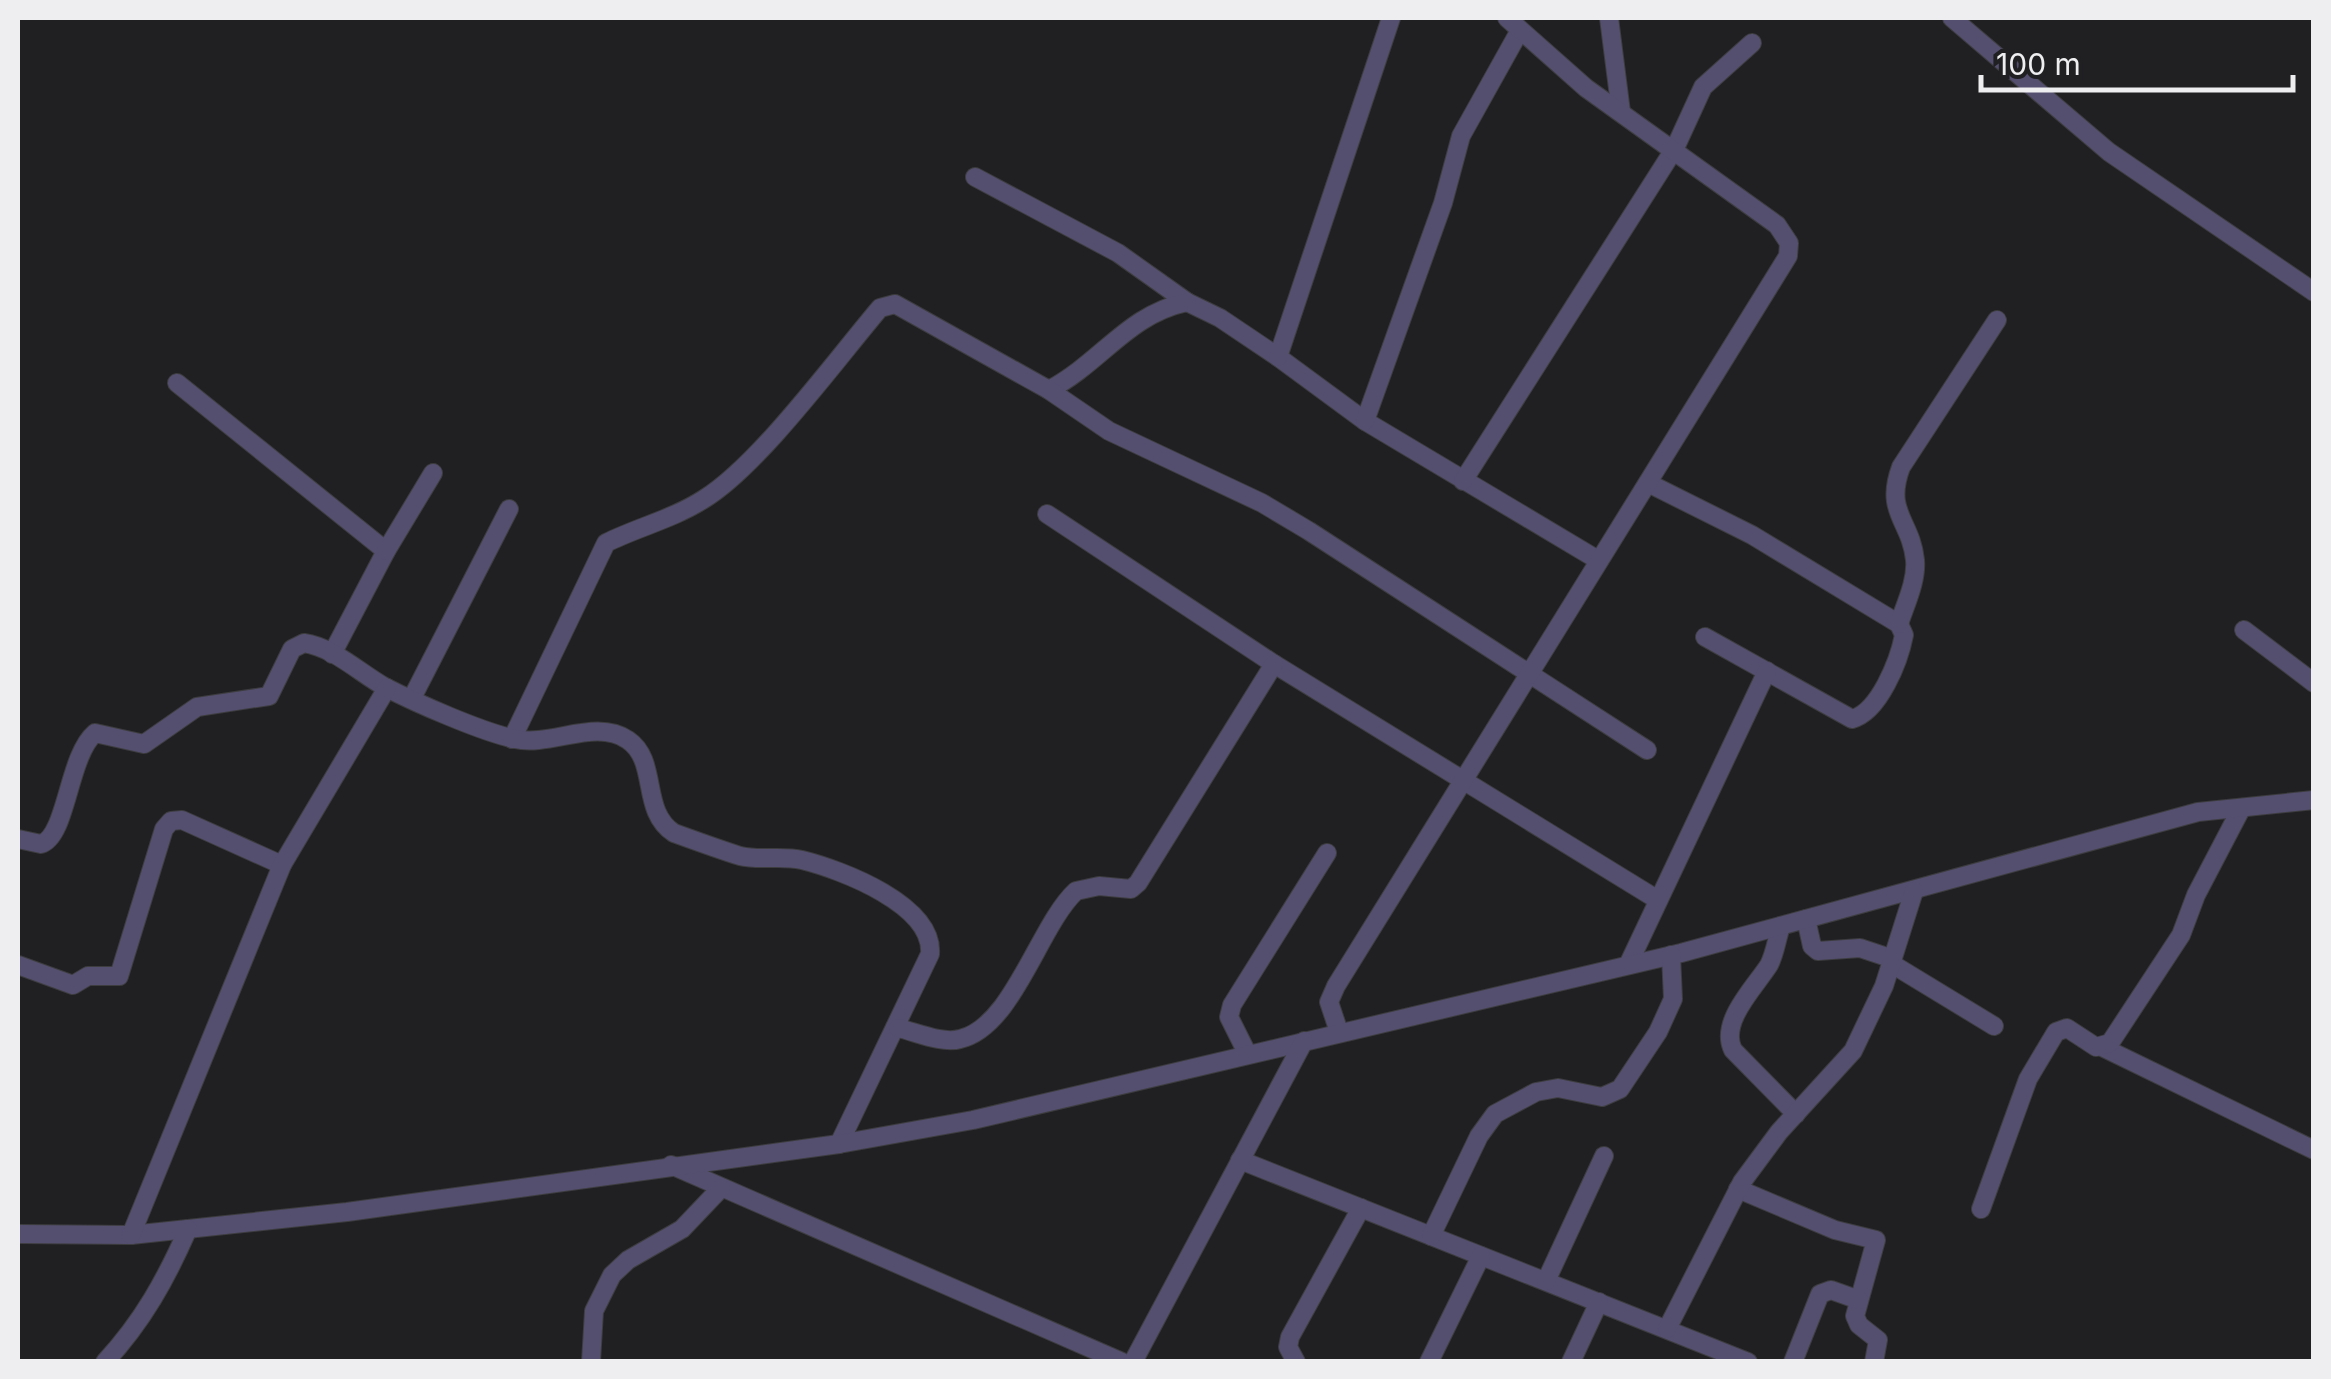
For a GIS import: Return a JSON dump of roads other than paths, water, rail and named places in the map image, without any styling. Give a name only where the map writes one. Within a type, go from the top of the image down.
[{"type":"street","points":[[1278,357],[1391,18]]},
{"type":"street","points":[[1609,18],[1621,112]]},
{"type":"street","points":[[1952,18],[2108,152],[2314,292]]},
{"type":"street","points":[[1339,1032],[1330,1002],[1336,986],[1788,256],[1789,244],[1777,224],[1621,112],[1513,25],[1461,136],[1444,203],[1365,421]]},
{"type":"street","points":[[1464,481],[1675,148],[1703,87],[1752,43]]},
{"type":"street","points":[[975,177],[1118,252],[1187,302],[1220,318],[1278,357],[1365,421],[1598,560]]},
{"type":"street","points":[[1050,390],[1084,369],[1146,314],[1187,302]]},
{"type":"street","points":[[512,739],[606,544],[708,498],[750,458],[880,308],[895,304],[1050,390],[1109,431],[1262,503],[1648,750]]},
{"type":"street","points":[[1899,624],[1915,559],[1896,513],[1894,486],[1900,467],[1997,320]]},
{"type":"street","points":[[177,383],[386,550]]},
{"type":"street","points":[[332,654],[386,550],[433,473]]},
{"type":"street","points":[[1648,483],[1739,528],[1899,624],[1904,635],[1896,661],[1868,712],[1858,718],[1846,718],[1706,637]]},
{"type":"street","points":[[412,698],[510,508]]},
{"type":"street","points":[[1047,514],[1274,664],[1658,900]]},
{"type":"street","points":[[2244,630],[2314,683]]},
{"type":"street","points":[[18,839],[41,844],[54,836],[71,773],[94,732],[150,742],[198,707],[269,696],[298,645],[314,644],[387,688],[512,739],[552,741],[591,732],[621,736],[638,750],[652,809],[662,826],[674,834],[753,858],[803,860],[858,881],[918,918],[931,939],[930,954],[898,1028],[839,1144]]},
{"type":"street","points":[[898,1028],[946,1040],[962,1039],[975,1032],[991,1020],[1012,991],[1076,891],[1099,886],[1131,889],[1138,883],[1274,664]]},
{"type":"street","points":[[1628,965],[1767,671]]},
{"type":"street","points":[[131,1235],[282,865],[387,688]]},
{"type":"street","points":[[18,1234],[131,1235],[347,1212],[839,1144],[973,1120],[1672,955],[2198,812],[2314,800]]},
{"type":"street","points":[[2104,1048],[2116,1036],[2180,935],[2196,894],[2240,810]]},
{"type":"street","points":[[18,965],[73,985],[88,976],[119,976],[164,829],[172,821],[182,820],[282,865]]},
{"type":"street","points":[[1247,1053],[1229,1017],[1232,1005],[1327,852]]},
{"type":"street","points":[[1667,1329],[1738,1190],[1796,1114],[1853,1051],[1892,962],[1914,891]]},
{"type":"street","points":[[1806,919],[1810,940],[1818,951],[1860,948],[1892,962],[1994,1026]]},
{"type":"street","points":[[1780,926],[1768,966],[1732,1022],[1728,1038],[1732,1050],[1796,1114]]},
{"type":"street","points":[[1431,1236],[1479,1136],[1496,1114],[1536,1092],[1558,1088],[1602,1097],[1611,1096],[1625,1083],[1673,1000],[1672,955]]},
{"type":"street","points":[[1980,1209],[2028,1079],[2056,1032],[2067,1028],[2314,1150]]},
{"type":"street","points":[[1133,1362],[1304,1041]]},
{"type":"street","points":[[1546,1281],[1604,1156]]},
{"type":"street","points":[[1240,1160],[1667,1329],[1710,1354],[1748,1362]]},
{"type":"street","points":[[670,1165],[1122,1362]]},
{"type":"street","points":[[591,1362],[594,1311],[612,1275],[628,1260],[682,1229],[720,1188]]},
{"type":"street","points":[[1738,1190],[1835,1230],[1876,1240],[1855,1320],[1878,1340],[1874,1362]]},
{"type":"street","points":[[1296,1362],[1288,1347],[1290,1337],[1362,1208]]},
{"type":"street","points":[[104,1362],[136,1328],[163,1286],[188,1229]]},
{"type":"street","points":[[1429,1362],[1481,1256]]},
{"type":"street","points":[[1793,1362],[1820,1294],[1831,1290],[1859,1300]]},
{"type":"street","points":[[1571,1362],[1600,1302]]}]
